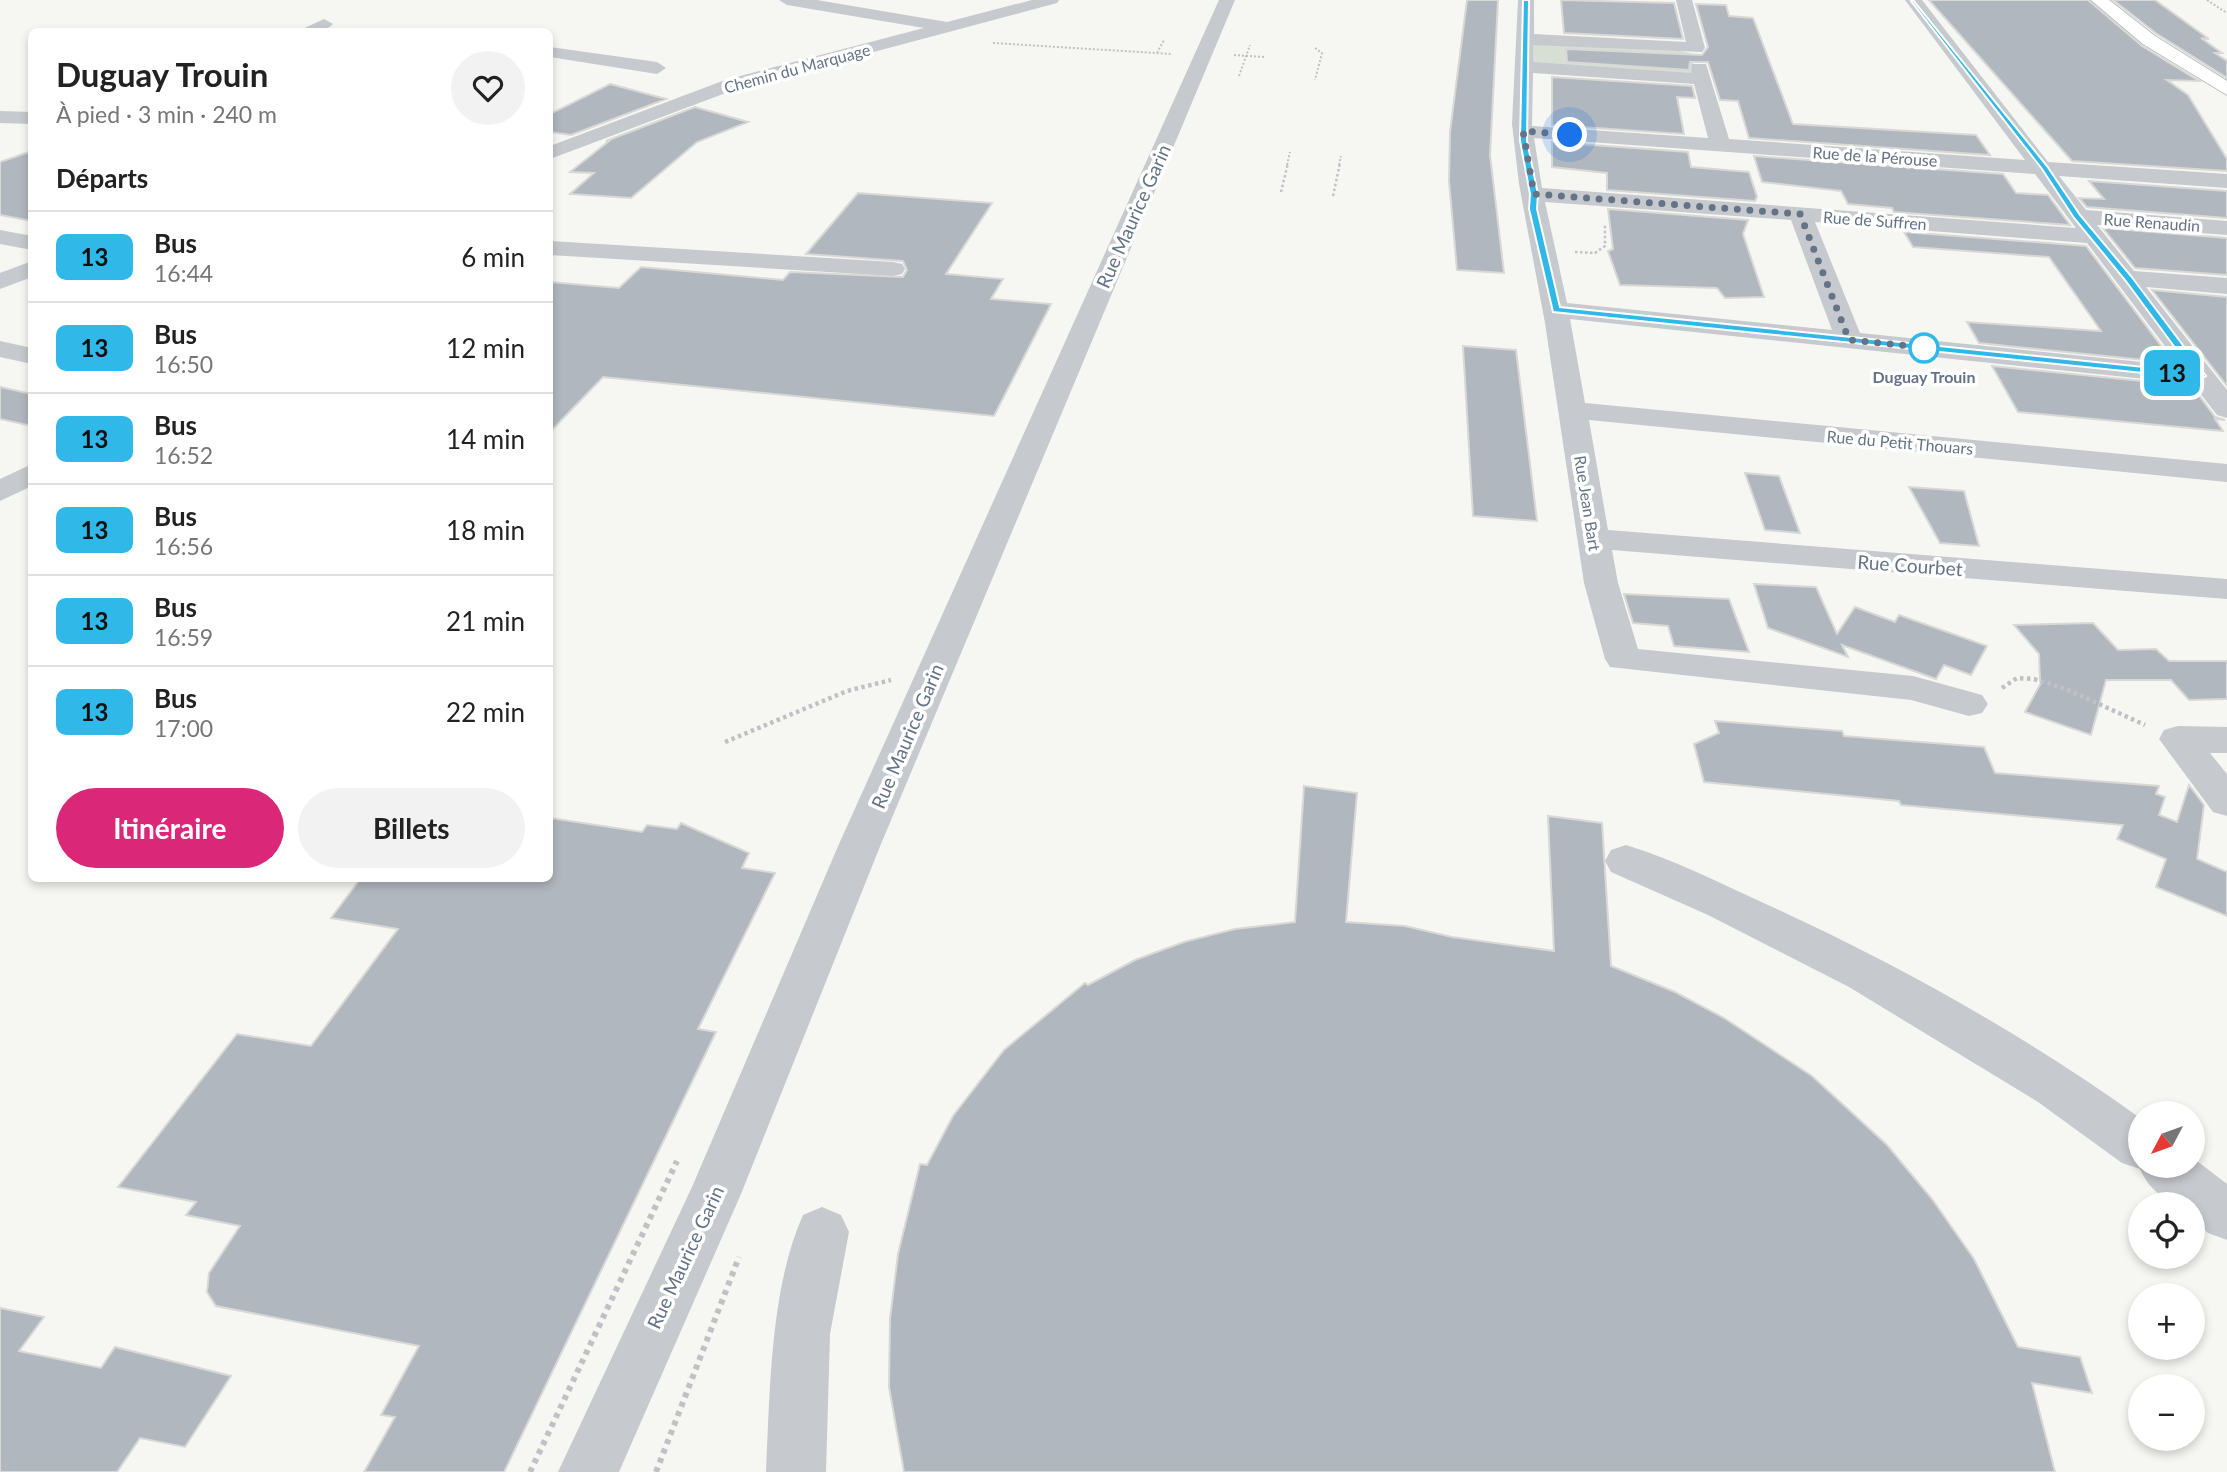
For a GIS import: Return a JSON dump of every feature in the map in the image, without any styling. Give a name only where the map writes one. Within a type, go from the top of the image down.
[{"type":"main road","points":[[2099,0],[2149,40],[2227,89]]},
{"type":"street","points":[[786,0],[950,28]]},
{"type":"street","name":"Chemin du Marquage","points":[[553,152],[732,84],[1051,0]]},
{"type":"street","name":"Rue Maurice Garin","points":[[588,1472],[715,1194],[865,833],[1212,51],[1227,0]]},
{"type":"street","name":"Rue Jean Bart","points":[[1526,0],[1523,131],[1534,194],[1533,209],[1556,310],[1601,583],[1623,659],[1913,688],[1969,704]]},
{"type":"street","points":[[1525,39],[1696,48],[1684,0]]},
{"type":"street","points":[[1913,0],[2045,168],[2091,236],[2128,278],[2227,409]]},
{"type":"street","points":[[314,28],[324,24]]},
{"type":"street","points":[[553,52],[657,68]]},
{"type":"street","points":[[1525,67],[1701,73],[1721,146]]},
{"type":"street","points":[[1,117],[28,118]]},
{"type":"street","name":"Rue de la Pérouse","points":[[1523,131],[2227,181]]},
{"type":"street","points":[[553,137],[578,142]]},
{"type":"street","name":"Rue de Suffren","points":[[1534,194],[2091,236]]},
{"type":"street","points":[[1800,214],[1849,340]]},
{"type":"street","name":"Rue Renaudin","points":[[2077,216],[2227,228]]},
{"type":"street","points":[[0,237],[28,242]]},
{"type":"street","points":[[553,248],[893,270]]},
{"type":"street","points":[[0,282],[28,270]]},
{"type":"street","points":[[2128,278],[2227,286]]},
{"type":"street","points":[[1556,310],[2201,376]]},
{"type":"street","points":[[0,349],[28,355]]},
{"type":"street","name":"Rue du Petit Thouars","points":[[1573,410],[2227,473]]},
{"type":"street","points":[[0,492],[28,475]]},
{"type":"street","name":"Rue Courbet","points":[[1594,539],[2227,589]]},
{"type":"street","points":[[2178,739],[2227,740]]},
{"type":"street","points":[[2178,739],[2227,802]]},
{"type":"street","points":[[1626,861],[1728,903],[1914,998],[2029,1070],[2128,1138]]},
{"type":"street","points":[[2179,1178],[2227,1216]]},
{"type":"street","points":[[796,1472],[802,1334],[822,1232]]},
{"type":"path","points":[[2207,0],[2227,13]]},
{"type":"path","points":[[1157,53],[1164,40]]},
{"type":"path","points":[[983,43],[1157,53],[1212,51],[1265,57]]},
{"type":"path","points":[[1239,76],[1250,45]]},
{"type":"path","points":[[1315,48],[1322,53],[1315,80]]},
{"type":"path","points":[[1281,192],[1290,152]]},
{"type":"path","points":[[1333,196],[1341,156]]},
{"type":"path","points":[[1542,250],[1595,253],[1605,246],[1605,216],[1600,200]]},
{"type":"path","points":[[1969,704],[1990,701],[2008,680],[2020,678],[2048,683],[2178,739]]},
{"type":"path","points":[[725,742],[762,729],[841,691],[862,684],[896,680]]},
{"type":"shaded area","points":[[1533,44],[1680,51],[1690,53],[1696,74],[1533,63]]},
{"type":"building","points":[[1467,0],[1498,0],[1490,155],[1504,273],[1457,270],[1449,181],[1450,132]]},
{"type":"building","points":[[1561,0],[1674,3],[1683,39],[1564,33]]},
{"type":"building","points":[[1929,0],[2088,0],[2142,46],[2199,81],[2167,80],[2188,95],[2227,159],[2227,171],[2072,161]]},
{"type":"building","points":[[2113,0],[2155,0],[2209,39],[2201,38],[2222,53],[2215,53],[2227,61],[2227,78],[2157,34]]},
{"type":"building","points":[[1696,4],[1726,5],[1729,16],[1753,18],[1793,124],[1976,135],[1990,155],[1749,138],[1738,101],[1720,100],[1708,62],[1690,62],[1689,70],[1567,62],[1566,49],[1702,55],[1708,47]]},
{"type":"building","points":[[1552,77],[1692,86],[1695,98],[1677,97],[1684,134],[1552,125]]},
{"type":"building","points":[[610,84],[666,99],[571,135],[553,132],[553,112]]},
{"type":"building","points":[[695,107],[748,122],[697,142],[631,198],[570,194],[594,173],[570,172],[609,141],[606,141]]},
{"type":"building","points":[[1552,142],[1688,152],[1691,167],[1749,172],[1757,197],[1755,201],[1607,190],[1607,173],[1552,167]]},
{"type":"building","points":[[28,152],[28,220],[0,215],[0,162]]},
{"type":"building","points":[[1754,156],[2003,174],[2016,193],[2048,195],[2070,225],[1894,212],[1892,208],[1848,204],[1841,191],[1762,182]]},
{"type":"building","points":[[2089,181],[2227,191],[2227,218],[2087,207],[2079,198],[2104,199]]},
{"type":"building","points":[[858,193],[992,203],[946,274],[1003,279],[991,299],[1051,304],[994,416],[603,377],[553,429],[553,282],[619,288],[641,267],[783,280],[790,272],[903,277],[907,270],[903,261],[806,254]]},
{"type":"building","points":[[1608,209],[1748,220],[1743,234],[1764,297],[1725,298],[1717,288],[1620,285],[1608,251],[1613,249]]},
{"type":"building","points":[[2103,228],[2227,238],[2227,275],[2135,268]]},
{"type":"building","points":[[1904,232],[2086,246],[2174,363],[1979,343],[1967,322],[2101,331],[2049,257],[1913,247]]},
{"type":"building","points":[[2152,290],[2227,297],[2227,386]]},
{"type":"building","points":[[1463,346],[1516,350],[1537,521],[1473,516]]},
{"type":"building","points":[[1992,366],[2192,386],[2215,417],[2225,420],[2215,419],[2223,431],[2018,412]]},
{"type":"building","points":[[0,387],[28,393],[28,425],[0,419]]},
{"type":"building","points":[[1745,473],[1779,476],[1800,533],[1765,530]]},
{"type":"building","points":[[1909,487],[1964,491],[1979,546],[1940,543]]},
{"type":"building","points":[[1754,584],[1816,587],[1837,634],[1855,607],[1895,622],[1899,615],[1987,646],[1971,675],[1944,665],[1936,679],[1842,645],[1848,657],[1768,628]]},
{"type":"building","points":[[1624,594],[1729,599],[1749,652],[1674,646],[1668,626],[1633,623]]},
{"type":"building","points":[[2093,623],[2118,650],[2156,649],[2169,661],[2227,661],[2227,699],[2189,700],[2171,680],[2106,680],[2091,735],[2025,712],[2042,681],[2039,654],[2014,625]]},
{"type":"building","points":[[1715,721],[1842,731],[1844,736],[1984,747],[1995,773],[2159,786],[2156,794],[2165,797],[2159,815],[2177,822],[2189,785],[2204,805],[2197,859],[2227,872],[2227,916],[2156,887],[2166,859],[2117,839],[2123,825],[1901,805],[1899,801],[1704,782],[1694,744],[1719,733]]},
{"type":"building","points":[[1304,786],[1357,793],[1346,922],[1405,926],[1452,937],[1554,951],[1548,816],[1602,823],[1611,966],[1675,992],[1724,1018],[1812,1076],[1887,1145],[1932,1199],[1974,1259],[2018,1347],[2080,1357],[2092,1393],[2032,1383],[2055,1472],[904,1472],[889,1387],[890,1319],[898,1254],[920,1164],[927,1165],[953,1116],[1004,1050],[1085,983],[1088,985],[1135,960],[1184,942],[1235,929],[1295,922]]},
{"type":"building","points":[[553,818],[642,832],[647,825],[677,829],[681,823],[749,853],[742,868],[775,873],[698,1029],[716,1032],[504,1472],[364,1472],[395,1417],[381,1415],[419,1346],[216,1306],[207,1292],[209,1273],[240,1226],[186,1215],[196,1202],[118,1187],[237,1034],[311,1046],[398,929],[331,918],[358,882],[553,882]]},
{"type":"building","points":[[0,1308],[44,1317],[19,1351],[101,1368],[115,1347],[231,1376],[185,1447],[140,1438],[117,1472],[0,1472]]},
{"type":"bus line","name":"13","points":[[1526,0],[1522,124],[1530,184],[1534,194],[1533,209],[1556,310],[2201,376],[2128,278],[2091,236],[2045,168],[1913,0]]},
{"type":"place","name":"Duguay Trouin","points":[[1924,348]]},
{"type":"route","points":[[1570,135],[1523,131],[1530,184],[1534,194],[1800,214],[1849,340],[1929,348],[1924,348]]}]
